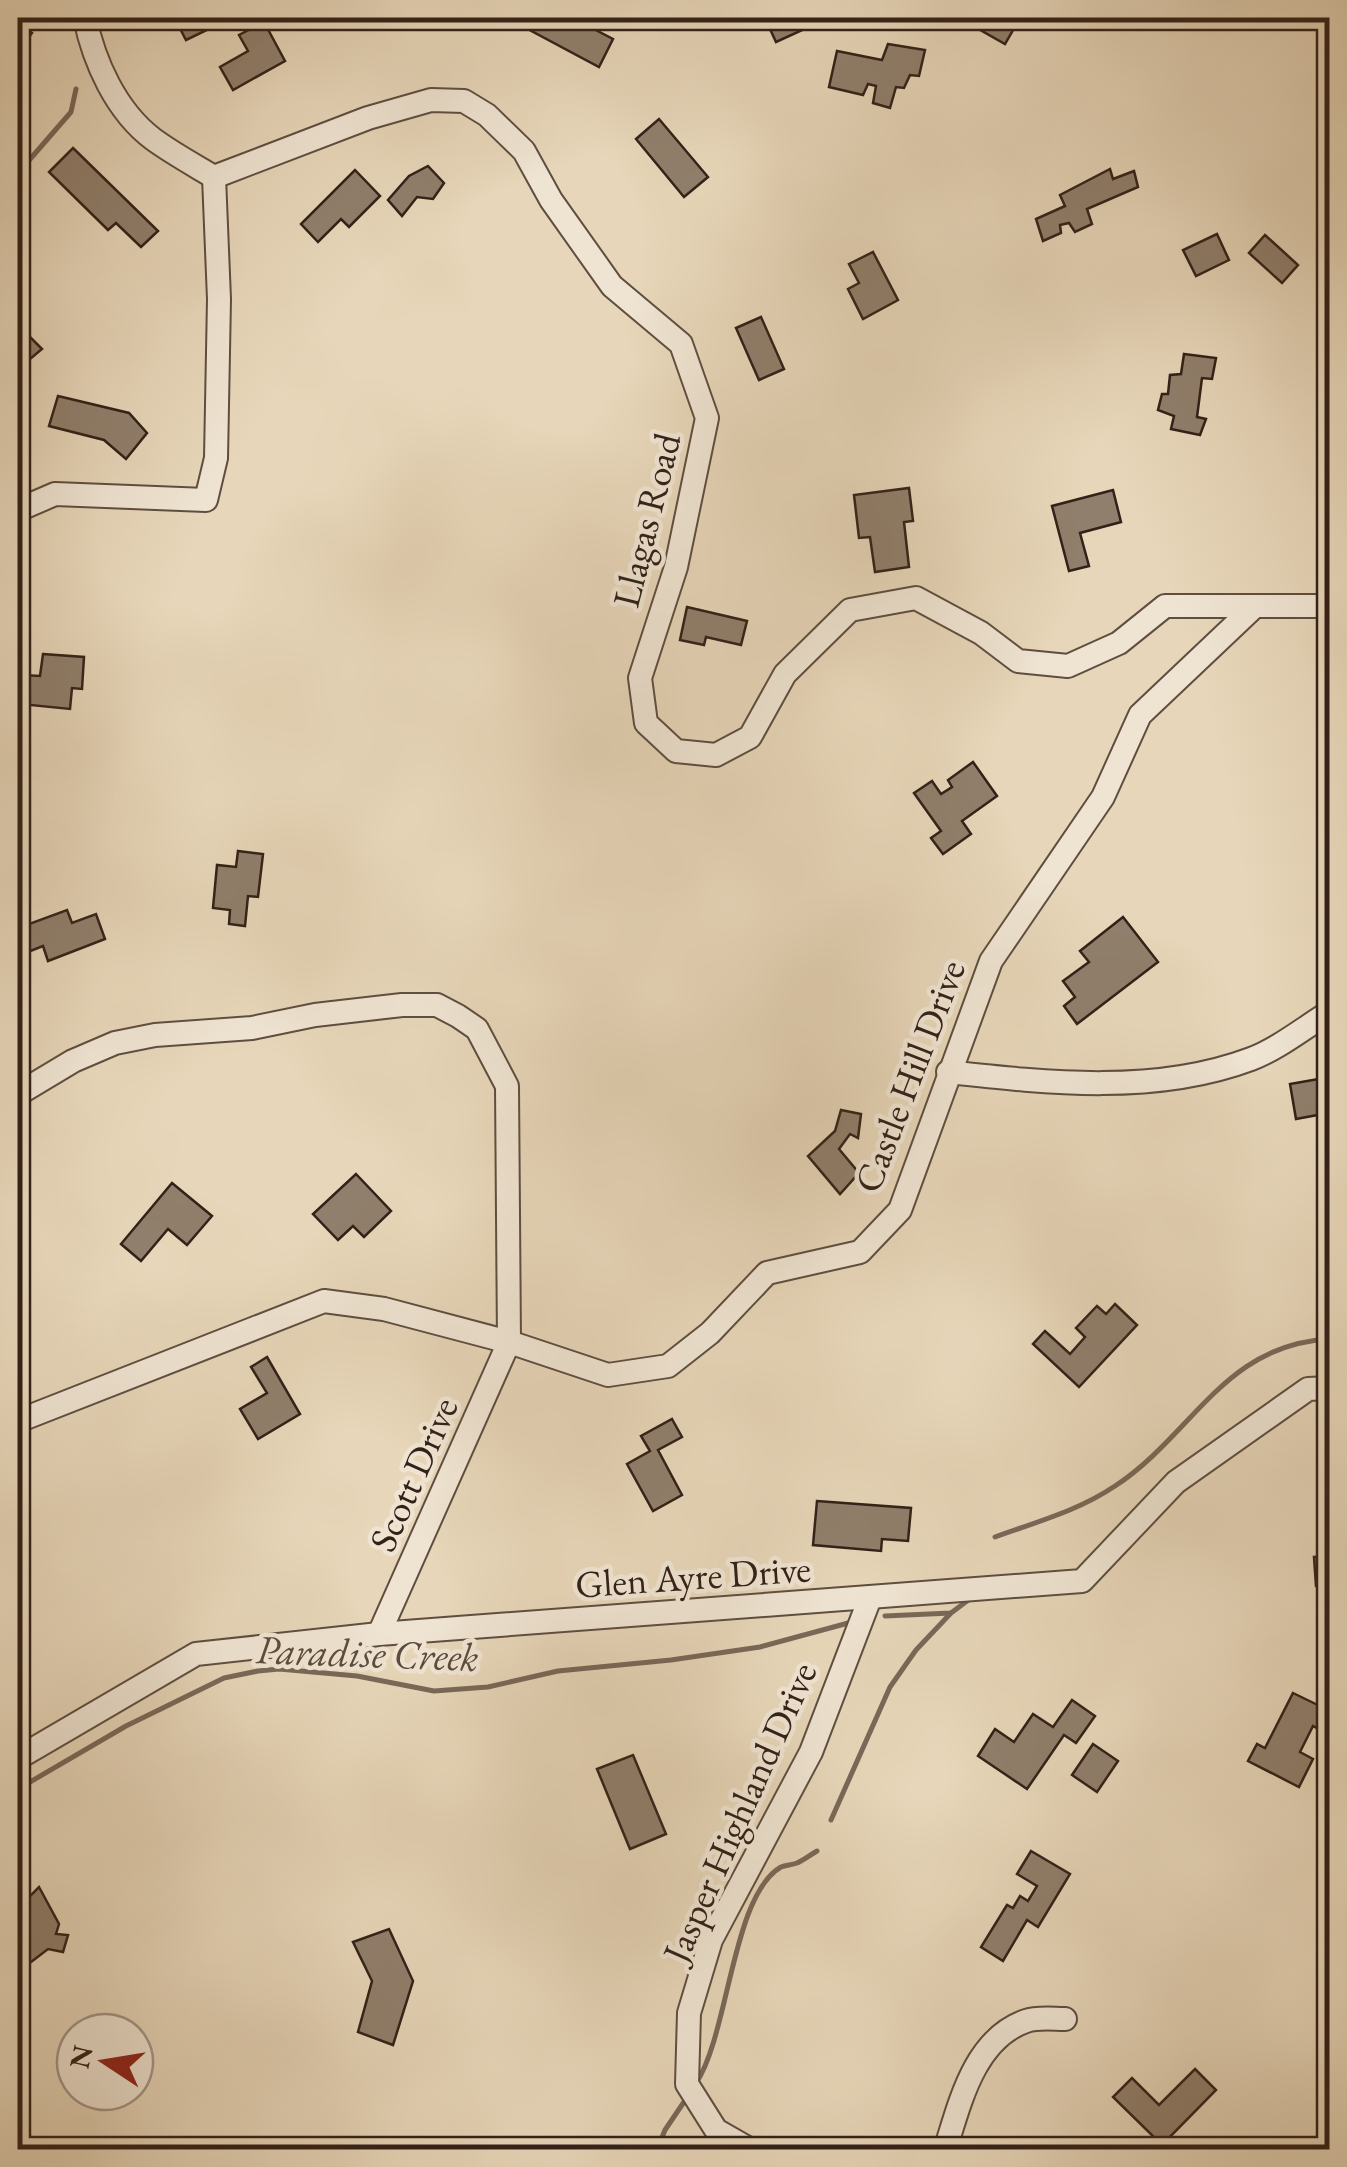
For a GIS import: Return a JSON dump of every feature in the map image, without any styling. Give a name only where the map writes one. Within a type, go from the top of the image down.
[{"type":"street","points":[[18,510],[56,494],[206,500],[216,458],[219,298],[214,177],[150,138],[120,102],[97,64],[85,18]]},
{"type":"street","name":"Llagas Road","points":[[214,177],[384,113],[431,100],[464,101],[487,115],[524,151],[550,200],[612,286],[681,344],[707,418],[676,567],[640,678],[646,723],[676,751],[716,755],[750,736],[785,674],[850,610],[916,598],[981,633],[1018,661],[1068,666],[1119,643],[1165,606],[1330,606]]},
{"type":"street","name":"Castle Hill Drive","points":[[18,1421],[324,1301],[384,1309],[509,1342],[608,1375],[668,1366],[710,1333],[767,1273],[860,1252],[900,1210],[991,962],[1103,796],[1140,716],[1254,607]]},
{"type":"street","points":[[18,1094],[73,1061],[154,1035],[252,1028],[315,1015],[402,1005],[436,1005],[458,1016],[477,1029],[507,1086],[509,1342]]},
{"type":"street","points":[[948,1072],[1057,1084],[1168,1080],[1253,1059],[1330,1012]]},
{"type":"street","name":"Scott Drive","points":[[379,1634],[509,1342]]},
{"type":"street","name":"Glen Ayre Drive","points":[[18,1758],[196,1654],[379,1634],[1082,1580],[1176,1482],[1308,1389],[1330,1388]]},
{"type":"street","name":"Jasper Highland Drive","points":[[751,2150],[716,2130],[687,2084],[689,2013],[712,1940],[812,1752],[870,1598]]},
{"type":"street","points":[[945,2150],[974,2069],[998,2036],[1028,2020],[1065,2019]]},
{"type":"building","points":[[203,18],[209,29],[186,40],[175,19]]},
{"type":"building","points":[[529,18],[594,18],[590,27],[613,39],[599,67],[524,27]]},
{"type":"building","points":[[765,18],[804,18],[809,27],[776,42]]},
{"type":"building","points":[[971,18],[1020,18],[1005,44],[968,23]]},
{"type":"building","points":[[18,22],[32,33],[18,51]]},
{"type":"building","points":[[264,22],[285,61],[233,90],[220,67],[248,51],[239,35]]},
{"type":"building","points":[[888,44],[925,50],[919,76],[910,75],[904,88],[896,87],[890,108],[873,103],[876,86],[868,84],[863,95],[829,87],[837,51],[882,60]]},
{"type":"building","points":[[659,119],[708,177],[684,197],[636,139]]},
{"type":"building","points":[[73,148],[158,231],[141,247],[116,223],[108,230],[49,172]]},
{"type":"building","points":[[428,166],[444,183],[433,199],[417,197],[402,216],[388,200],[409,176]]},
{"type":"building","points":[[1110,169],[1113,179],[1134,171],[1138,187],[1087,209],[1092,224],[1075,232],[1069,223],[1060,225],[1061,233],[1043,241],[1036,219],[1065,206],[1060,195]]},
{"type":"building","points":[[355,170],[380,196],[349,227],[341,219],[318,242],[301,224]]},
{"type":"building","points":[[1217,234],[1229,260],[1196,276],[1183,250]]},
{"type":"building","points":[[1265,235],[1298,265],[1282,283],[1249,253]]},
{"type":"building","points":[[873,252],[898,300],[863,319],[848,289],[859,283],[849,264]]},
{"type":"building","points":[[761,317],[784,369],[759,380],[736,328]]},
{"type":"building","points":[[18,325],[42,349],[18,369]]},
{"type":"building","points":[[1184,354],[1216,358],[1212,379],[1202,378],[1197,417],[1206,419],[1200,435],[1171,429],[1174,416],[1158,410],[1162,394],[1168,394],[1170,375],[1181,374]]},
{"type":"building","points":[[58,396],[129,413],[147,433],[126,459],[104,440],[49,426]]},
{"type":"building","points":[[909,488],[913,521],[904,522],[909,567],[875,572],[870,537],[859,538],[854,495]]},
{"type":"building","points":[[1113,490],[1121,522],[1080,533],[1089,566],[1069,571],[1052,506]]},
{"type":"building","points":[[687,607],[747,621],[741,645],[706,637],[704,645],[680,640]]},
{"type":"building","points":[[43,654],[84,657],[82,689],[72,688],[70,709],[20,704],[23,675],[40,676]]},
{"type":"building","points":[[973,762],[997,796],[962,821],[971,834],[943,854],[931,838],[941,831],[914,793],[932,781],[941,794],[952,787],[948,780]]},
{"type":"building","points":[[238,851],[263,854],[258,897],[248,896],[245,926],[229,924],[230,910],[213,908],[217,865],[236,867]]},
{"type":"building","points":[[67,910],[72,923],[96,914],[105,939],[48,961],[43,946],[18,956],[18,928]]},
{"type":"building","points":[[1123,917],[1158,962],[1077,1024],[1064,1006],[1075,997],[1063,981],[1089,962],[1080,951]]},
{"type":"building","points":[[1330,1077],[1330,1123],[1325,1124],[1323,1114],[1296,1119],[1290,1084]]},
{"type":"building","points":[[841,1110],[861,1114],[858,1138],[850,1134],[839,1149],[859,1173],[840,1194],[808,1156],[835,1131]]},
{"type":"building","points":[[356,1174],[391,1211],[364,1237],[353,1226],[338,1240],[313,1214]]},
{"type":"building","points":[[172,1183],[212,1216],[187,1245],[168,1229],[141,1261],[121,1244]]},
{"type":"building","points":[[1115,1304],[1137,1325],[1079,1387],[1033,1344],[1045,1331],[1070,1354],[1085,1337],[1076,1328],[1097,1306],[1106,1314]]},
{"type":"building","points":[[267,1357],[300,1414],[258,1439],[240,1409],[267,1393],[251,1367]]},
{"type":"building","points":[[672,1419],[682,1437],[658,1450],[682,1495],[653,1511],[627,1464],[650,1451],[641,1436]]},
{"type":"building","points":[[817,1501],[911,1508],[908,1541],[882,1539],[881,1551],[813,1545]]},
{"type":"building","points":[[1330,1556],[1330,1635],[1327,1586],[1316,1586],[1314,1557]]},
{"type":"building","points":[[1293,1693],[1330,1711],[1330,1722],[1324,1732],[1313,1726],[1300,1752],[1313,1759],[1299,1787],[1248,1761],[1257,1744],[1265,1748]]},
{"type":"building","points":[[1072,1700],[1095,1716],[1076,1743],[1064,1735],[1027,1789],[978,1756],[995,1729],[1014,1742],[1033,1714],[1053,1727]]},
{"type":"building","points":[[1093,1744],[1118,1761],[1097,1792],[1072,1775]]},
{"type":"building","points":[[633,1755],[666,1834],[630,1849],[597,1769]]},
{"type":"building","points":[[1031,1851],[1070,1874],[1038,1927],[1027,1920],[1003,1961],[981,1947],[1007,1905],[1013,1908],[1020,1896],[1028,1901],[1037,1886],[1017,1874]]},
{"type":"building","points":[[39,1887],[59,1924],[56,1934],[68,1935],[63,1952],[48,1949],[18,1972],[23,1924],[18,1908]]},
{"type":"building","points":[[389,1929],[413,1981],[393,2045],[358,2032],[372,1981],[353,1942]]},
{"type":"building","points":[[1195,2069],[1216,2090],[1162,2145],[1113,2097],[1132,2078],[1159,2105]]},
{"type":"waterway","points":[[18,173],[71,112],[76,89]]},
{"type":"waterway","name":"Paradise Creek","points":[[995,1537],[1072,1509],[1115,1486],[1167,1442],[1236,1374],[1263,1357],[1294,1345],[1330,1339]]},
{"type":"waterway","name":"Paradise Creek","points":[[885,1616],[951,1613],[971,1598]]},
{"type":"waterway","points":[[831,1820],[890,1687],[916,1650],[951,1613]]},
{"type":"waterway","name":"Paradise Creek","points":[[18,1789],[126,1726],[224,1678],[258,1671],[279,1669],[357,1676],[434,1691],[488,1687],[558,1671],[760,1647],[852,1622]]},
{"type":"waterway","points":[[696,2083],[716,2033],[752,1906],[765,1882],[781,1867],[817,1851]]},
{"type":"waterway","points":[[657,2150],[665,2130],[688,2096]]}]
